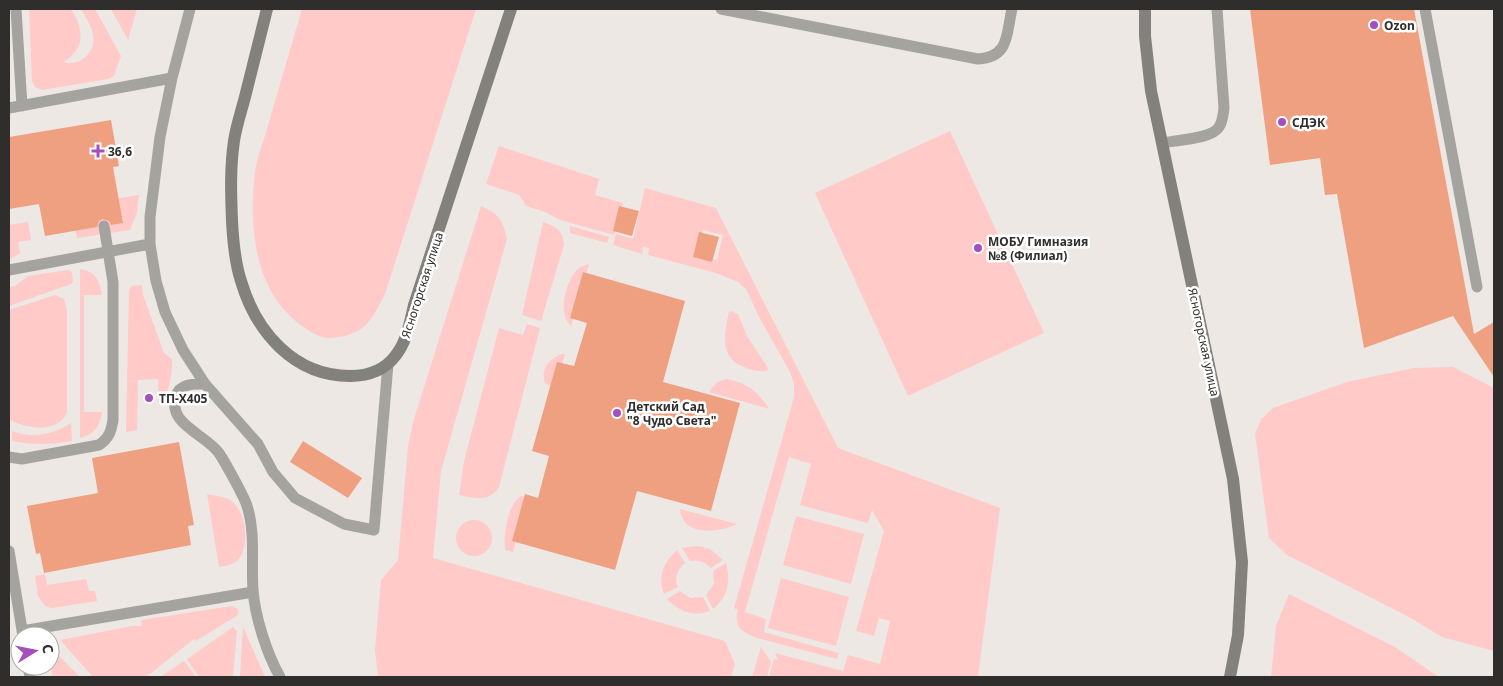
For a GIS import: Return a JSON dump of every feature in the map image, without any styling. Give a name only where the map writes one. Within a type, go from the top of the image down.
[{"type":"street","name":"Ясногорская улица","points":[[267,9],[234,141],[230,182],[233,236],[240,280],[252,312],[272,340],[294,359],[332,376],[359,376],[377,371],[397,355],[406,339],[414,305],[511,9]]},
{"type":"street","name":"Ясногорская улица","points":[[1145,9],[1145,36],[1151,90],[1233,479],[1242,562],[1238,635],[1230,677]]},
{"type":"lane","points":[[16,9],[22,106]]},
{"type":"lane","points":[[190,9],[172,78],[150,218],[150,244],[156,281],[165,312],[183,350],[205,384],[258,444],[273,472],[296,498],[344,524],[374,530],[388,364]]},
{"type":"lane","points":[[721,9],[978,60],[988,59],[997,55],[1003,47],[1012,9]]},
{"type":"lane","points":[[1162,143],[1210,135],[1218,129],[1222,121],[1224,108],[1217,9]]},
{"type":"lane","points":[[1425,9],[1477,287]]},
{"type":"lane","points":[[9,108],[172,78]]},
{"type":"lane","points":[[9,457],[22,459],[99,445],[107,439],[111,432],[113,420],[114,282],[104,226]]},
{"type":"lane","points":[[9,270],[150,244]]},
{"type":"lane","points":[[205,384],[193,384],[183,387],[177,394],[174,404],[176,413],[179,419],[218,452],[246,504],[251,526],[253,592],[258,620],[280,677]]},
{"type":"lane","points":[[9,550],[21,626]]},
{"type":"lane","points":[[60,626],[253,592]]},
{"type":"shaded area","points":[[29,9],[71,9],[78,24],[80,38],[76,51],[63,62],[69,63],[81,60],[92,47],[93,41],[90,25],[81,9],[95,9],[121,56],[114,76],[108,79],[42,90],[35,87],[32,81]]},
{"type":"shaded area","points":[[111,9],[137,9],[128,40]]},
{"type":"shaded area","points":[[302,9],[476,9],[385,294],[370,319],[359,330],[351,334],[331,338],[314,334],[289,315],[277,301],[261,267],[254,229],[253,191],[256,167]]},
{"type":"shaded area","points":[[950,131],[1044,333],[908,396],[815,193]]},
{"type":"shaded area","points":[[499,146],[599,179],[595,195],[623,203],[614,235],[560,220],[545,212],[526,206],[519,195],[486,184]]},
{"type":"shaded area","points":[[645,188],[716,208],[838,448],[1000,508],[978,677],[769,677],[774,659],[778,660],[775,653],[843,671],[848,655],[880,664],[890,621],[879,618],[874,636],[856,631],[884,531],[872,510],[868,523],[800,505],[811,464],[789,457],[745,612],[766,619],[764,632],[839,653],[837,659],[757,638],[740,628],[737,621],[738,610],[734,608],[794,397],[794,384],[790,372],[759,317],[746,289],[738,282],[716,273],[648,255],[649,248],[643,247],[642,254],[613,245],[616,234],[633,239]],"holes":[[[703,230],[723,235],[717,260],[698,256],[696,260]]]},
{"type":"shaded area","points":[[139,195],[137,212],[130,230],[77,238],[71,206]]},
{"type":"shaded area","points":[[481,206],[499,218],[507,239],[441,471],[433,558],[725,641],[735,664],[731,677],[378,677],[375,650],[381,580],[398,560],[408,447],[413,422]]},
{"type":"shaded area","points":[[28,222],[31,240],[18,242],[20,253],[9,260],[9,225]]},
{"type":"shaded area","points":[[543,222],[551,225],[561,233],[564,245],[541,321],[522,315]]},
{"type":"shaded area","points":[[570,226],[609,237],[607,243],[570,233]]},
{"type":"shaded area","points":[[589,264],[571,326],[566,320],[564,312],[566,290],[570,279],[576,271],[582,266]]},
{"type":"shaded area","points":[[80,269],[90,272],[96,277],[102,295],[84,295],[84,412],[102,412],[96,429],[89,435],[80,438]]},
{"type":"shaded area","points":[[68,270],[72,272],[73,282],[71,284],[9,306],[9,287],[15,286],[28,276]]},
{"type":"shaded area","points":[[142,285],[143,295],[164,353],[172,359],[172,370],[165,397],[159,406],[158,379],[138,380],[137,430],[126,432],[129,290],[132,286]]},
{"type":"shaded area","points":[[55,295],[64,299],[67,310],[67,413],[56,424],[40,428],[32,427],[9,419],[9,310]]},
{"type":"shaded area","points":[[729,312],[738,314],[747,336],[768,368],[767,371],[747,368],[730,358],[725,344],[725,336]]},
{"type":"shaded area","points":[[527,324],[540,328],[499,487],[491,495],[481,498],[459,495],[464,461],[499,328],[523,335]]},
{"type":"shaded area","points":[[561,354],[565,354],[556,388],[545,383],[544,373],[549,362]]},
{"type":"shaded area","points":[[1453,367],[1494,388],[1494,651],[1442,637],[1407,616],[1287,555],[1269,538],[1255,434],[1261,419],[1273,408],[1347,382],[1414,368]]},
{"type":"shaded area","points":[[727,379],[752,389],[769,409],[709,392],[716,383]]},
{"type":"shaded area","points":[[71,423],[72,441],[42,444],[12,441],[12,431],[35,435],[49,433]]},
{"type":"shaded area","points":[[207,494],[230,500],[240,512],[243,520],[245,529],[244,547],[237,561],[231,564],[219,567]]},
{"type":"shaded area","points":[[521,496],[529,498],[513,552],[505,550],[507,520],[516,500]]},
{"type":"shaded area","points":[[680,509],[737,524],[712,531],[694,528],[682,518]]},
{"type":"shaded area","points":[[796,516],[864,534],[851,584],[783,565]]},
{"type":"shaded area","points":[[474,520],[486,526],[492,538],[486,550],[474,556],[462,550],[456,538],[462,526]]},
{"type":"shaded area","points":[[698,546],[710,549],[723,560],[711,568],[696,560],[690,561],[682,548]]},
{"type":"shaded area","points":[[677,550],[685,563],[677,574],[678,587],[664,594],[661,582],[663,570],[668,560]]},
{"type":"shaded area","points":[[726,563],[727,589],[722,599],[713,609],[706,595],[714,584],[713,571]]},
{"type":"shaded area","points":[[45,574],[47,585],[86,579],[89,591],[95,591],[97,601],[52,608],[45,606],[38,596],[35,576]]},
{"type":"shaded area","points":[[781,578],[849,597],[836,646],[768,628]]},
{"type":"shaded area","points":[[680,591],[690,598],[703,597],[710,611],[704,613],[687,612],[667,599]]},
{"type":"shaded area","points":[[1289,594],[1395,647],[1439,677],[1271,677],[1276,626]]},
{"type":"shaded area","points":[[232,606],[238,609],[238,615],[196,641],[194,639],[146,677],[93,677],[60,640],[132,626],[142,626],[141,620]]},
{"type":"shaded area","points":[[233,627],[237,631],[233,677],[199,677],[187,659]]},
{"type":"shaded area","points":[[243,627],[265,677],[240,677]]},
{"type":"shaded area","points":[[761,647],[771,662],[767,677],[752,677]]},
{"type":"shaded area","points":[[60,657],[80,677],[52,677],[60,676]]},
{"type":"shaded area","points":[[184,661],[196,677],[160,677]]},
{"type":"building","points":[[1250,9],[1414,9],[1474,334],[1494,322],[1494,377],[1453,316],[1364,348],[1337,194],[1325,195],[1320,158],[1270,165]]},
{"type":"building","points":[[111,120],[119,166],[113,167],[123,223],[111,225],[109,221],[103,219],[99,221],[97,227],[45,236],[39,204],[9,209],[9,137]]},
{"type":"building","points":[[619,206],[639,211],[632,236],[613,231]]},
{"type":"building","points":[[699,232],[719,237],[712,262],[693,257]]},
{"type":"building","points":[[583,272],[685,301],[663,382],[740,403],[711,511],[637,491],[615,570],[512,541],[525,494],[538,498],[549,456],[532,451],[557,362],[574,366],[587,323],[570,318]]},
{"type":"building","points":[[303,441],[362,478],[348,498],[290,462]]},
{"type":"building","points":[[179,442],[194,525],[188,526],[191,545],[44,573],[40,553],[36,554],[27,506],[98,493],[92,458]]},
{"type":"place","name":"Ozon","points":[[1374,25]]},
{"type":"place","name":"СДЭК","points":[[1282,122]]},
{"type":"place","name":"36,6","points":[[98,151]]},
{"type":"place","name":"МОБУ Гимназия №8 (Филиал)","points":[[978,248]]},
{"type":"place","name":"ТП-Х405","points":[[149,398]]},
{"type":"place","name":"Детский Сад \"8 Чудо Света\"","points":[[617,413]]}]
